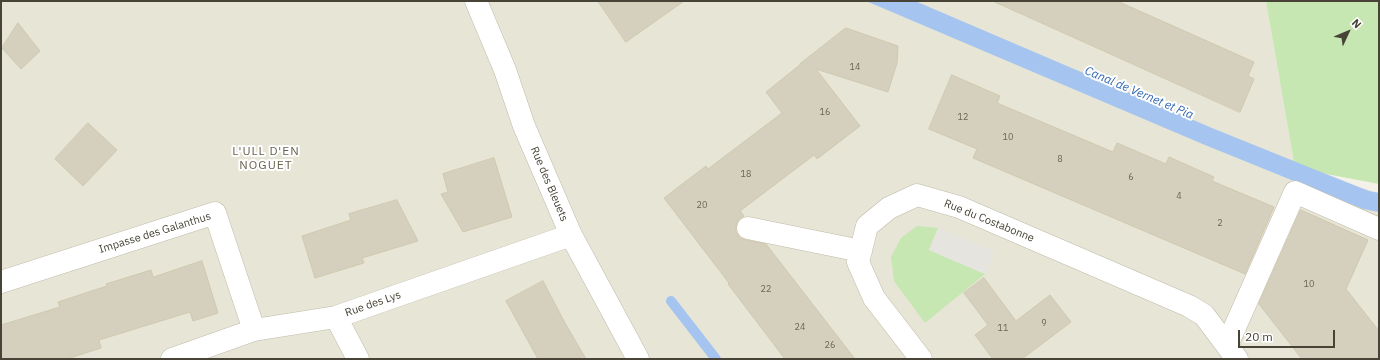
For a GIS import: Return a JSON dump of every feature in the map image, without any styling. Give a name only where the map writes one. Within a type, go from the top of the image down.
[{"type":"street","name":"Rue des Bleuets","points":[[476,1],[506,70],[524,126],[571,235],[638,359]]},
{"type":"street","points":[[1232,352],[1295,192],[1379,229]]},
{"type":"street","name":"Rue du Costabonne","points":[[921,359],[874,298],[858,262],[867,226],[888,208],[917,195],[959,207],[1189,306],[1204,315],[1232,352]]},
{"type":"street","name":"Impasse des Galanthus","points":[[1,282],[215,213],[254,330]]},
{"type":"street","points":[[748,228],[860,251]]},
{"type":"street","name":"Rue des Lys","points":[[172,359],[254,330],[336,317],[571,235]]},
{"type":"street","points":[[336,317],[358,359]]},
{"type":"shaded area","points":[[1,1],[1266,1],[1295,168],[1379,193],[1379,359],[1,359]]},
{"type":"shaded area","points":[[938,228],[995,252],[985,274],[929,250]]},
{"type":"green space","points":[[1266,1],[1379,1],[1379,184],[1295,168]]},
{"type":"green space","points":[[917,226],[938,228],[929,250],[985,274],[925,323],[894,281],[891,257],[901,238]]},
{"type":"water","name":"Canal de Vernet et Pia","points":[[866,1],[915,1],[1212,128],[1369,191],[1379,193],[1379,212],[1363,209],[1205,145]]},
{"type":"building","points":[[598,1],[684,1],[626,42]]},
{"type":"building","points":[[993,1],[1117,1],[1254,62],[1248,76],[1254,79],[1240,112]]},
{"type":"building","points":[[18,23],[40,51],[21,69],[2,48]]},
{"type":"building","points":[[846,28],[898,46],[897,63],[888,92],[816,69],[860,126],[817,159],[814,155],[740,211],[744,216],[738,220],[736,226],[736,232],[740,238],[766,244],[855,359],[785,359],[664,198],[706,166],[708,169],[782,113],[766,92]]},
{"type":"building","points":[[952,75],[1000,96],[997,103],[1113,152],[1117,143],[1166,164],[1169,157],[1214,177],[1212,181],[1274,207],[1245,274],[973,158],[977,149],[929,129]]},
{"type":"building","points":[[88,123],[117,150],[83,186],[55,159]]},
{"type":"building","points":[[494,158],[512,217],[463,232],[441,194],[448,192],[443,174]]},
{"type":"building","points":[[397,200],[418,241],[362,258],[364,263],[315,278],[302,236],[351,220],[349,214]]},
{"type":"building","points":[[1301,210],[1368,240],[1346,289],[1379,331],[1379,359],[1302,359],[1259,304]]},
{"type":"building","points":[[202,261],[218,313],[193,321],[190,312],[99,340],[101,348],[67,359],[1,359],[1,325],[60,307],[58,302],[107,286],[106,284],[151,270],[153,277]]},
{"type":"building","points":[[984,278],[1016,321],[1050,295],[1071,322],[1022,359],[993,359],[975,335],[988,325],[964,293]]},
{"type":"building","points":[[543,281],[586,359],[538,359],[506,301]]},
{"type":"waterway","points":[[671,301],[716,359]]},
{"type":"district","name":"L'ULL D'EN NOGUET","points":[[266,159]]}]
